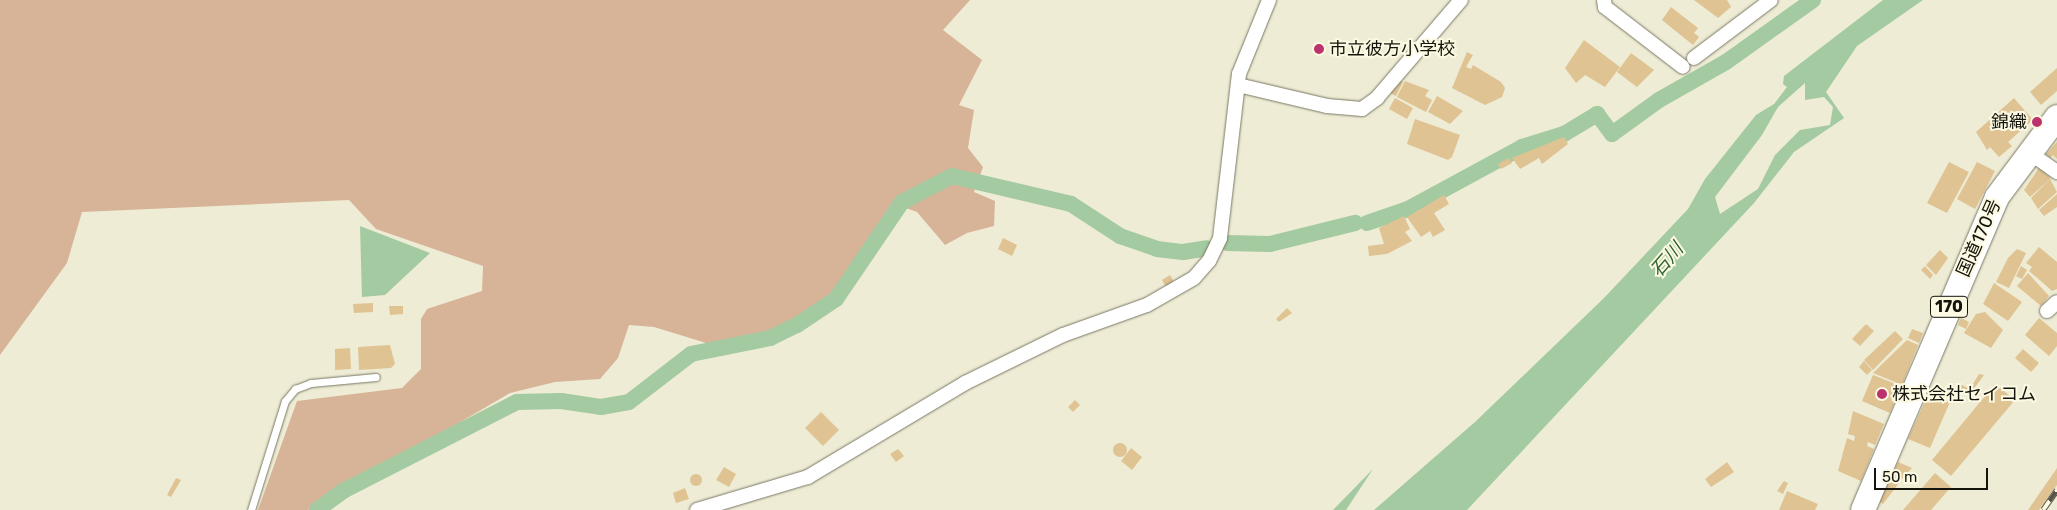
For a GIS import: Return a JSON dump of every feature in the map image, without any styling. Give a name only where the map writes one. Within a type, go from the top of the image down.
[{"type":"highway","name":"国道170号","points":[[1863,510],[1997,197],[2027,151],[2057,117]]},
{"type":"street","points":[[697,510],[808,477],[965,383],[1063,335],[1147,305],[1194,278],[1209,261],[1220,238],[1238,85],[1249,41],[1269,0]]},
{"type":"street","points":[[1238,85],[1327,106],[1362,109],[1377,98],[1461,0]]},
{"type":"street","points":[[1604,0],[1605,6],[1688,63],[1770,0]]},
{"type":"street","points":[[2027,151],[2057,172]]},
{"type":"lane","points":[[251,510],[285,401],[294,389],[311,383],[376,377]]},
{"type":"shaded area","points":[[0,0],[970,0],[943,30],[982,60],[959,105],[974,110],[968,148],[983,167],[974,192],[995,201],[994,226],[967,233],[945,245],[917,212],[892,203],[830,296],[792,323],[761,336],[716,346],[654,327],[629,325],[618,358],[600,379],[555,382],[510,393],[428,441],[340,486],[308,510],[258,510],[297,401],[402,388],[421,369],[421,319],[427,309],[482,291],[483,266],[376,229],[349,200],[82,212],[67,263],[0,355]]},
{"type":"water","name":"石川","points":[[1883,0],[1923,0],[1857,46],[1826,92],[1844,118],[1794,152],[1754,203],[1467,510],[1374,510],[1475,422],[1604,298],[1688,209],[1705,179],[1756,115],[1774,104],[1787,87],[1783,84],[1784,76]],"holes":[[[1805,83],[1805,100],[1824,97],[1833,107],[1830,125],[1800,130],[1775,155],[1758,189],[1720,214],[1715,197],[1762,135],[1778,107]]]},
{"type":"water","points":[[360,226],[430,253],[385,295],[362,297]]},
{"type":"water","points":[[1373,469],[1346,510],[1333,510]]},
{"type":"building","points":[[1694,0],[1727,0],[1731,7],[1718,18]]},
{"type":"building","points":[[1671,7],[1698,28],[1694,33],[1699,37],[1693,45],[1662,20]]},
{"type":"building","points":[[1584,40],[1620,67],[1605,87],[1585,75],[1576,83],[1565,68]]},
{"type":"building","points":[[1467,52],[1473,55],[1466,67],[1471,69],[1473,65],[1501,82],[1505,88],[1502,97],[1485,105],[1452,88]]},
{"type":"building","points":[[1631,53],[1654,70],[1637,87],[1617,72]]},
{"type":"building","points":[[2057,68],[2057,91],[2041,105],[2030,92]]},
{"type":"building","points":[[1399,80],[1403,82],[1396,96],[1390,93]]},
{"type":"building","points":[[1405,81],[1429,90],[1425,96],[1432,100],[1426,112],[1397,97]]},
{"type":"building","points":[[1437,96],[1463,111],[1450,124],[1428,112]]},
{"type":"building","points":[[1395,98],[1413,108],[1407,119],[1389,109]]},
{"type":"building","points":[[2014,98],[2033,120],[2008,142],[2012,146],[1999,157],[1990,147],[1987,150],[1976,132]]},
{"type":"building","points":[[1415,119],[1460,135],[1452,157],[1448,160],[1407,144]]},
{"type":"building","points":[[1564,137],[1568,144],[1542,164],[1539,158],[1520,169],[1512,158]]},
{"type":"building","points":[[2057,142],[2057,159],[2053,155],[2050,158],[2046,154]]},
{"type":"building","points":[[1509,158],[1512,163],[1501,169],[1498,164]]},
{"type":"building","points":[[1949,162],[1969,172],[1947,213],[1927,203]]},
{"type":"building","points":[[1977,162],[1995,171],[1975,209],[1957,199]]},
{"type":"building","points":[[2039,168],[2051,178],[2030,197],[2024,190]]},
{"type":"building","points":[[2050,179],[2057,192],[2038,209],[2031,198]]},
{"type":"building","points":[[2057,194],[2057,207],[2044,216],[2039,210]]},
{"type":"building","points":[[1444,195],[1449,204],[1434,213],[1445,230],[1433,237],[1430,231],[1421,237],[1407,217]]},
{"type":"building","points":[[1404,216],[1410,229],[1405,232],[1412,241],[1387,254],[1369,256],[1368,246],[1384,244],[1379,228]]},
{"type":"building","points":[[1003,238],[1017,245],[1012,256],[998,249]]},
{"type":"building","points":[[2039,247],[2057,262],[2057,289],[2052,291],[2029,271],[2032,267],[2026,263]]},
{"type":"building","points":[[2017,249],[2026,253],[2009,288],[1996,282],[2008,258]]},
{"type":"building","points":[[1940,250],[1948,258],[1936,275],[1926,265]]},
{"type":"building","points":[[1925,266],[1933,275],[1930,279],[1921,270]]},
{"type":"building","points":[[2021,266],[2027,270],[2022,279],[2016,276]]},
{"type":"building","points":[[2028,273],[2049,296],[2041,306],[2017,286]]},
{"type":"building","points":[[1170,275],[1174,282],[1166,287],[1162,280]]},
{"type":"building","points":[[1994,283],[2022,302],[2008,321],[1983,304]]},
{"type":"building","points":[[373,303],[373,312],[354,313],[353,304]]},
{"type":"building","points":[[389,306],[403,306],[403,314],[390,315]]},
{"type":"building","points":[[1287,308],[1292,313],[1279,322],[1276,319]]},
{"type":"building","points":[[1985,312],[2003,330],[1991,348],[1964,333],[1976,314]]},
{"type":"building","points":[[1961,318],[1969,322],[1966,329],[1958,325]]},
{"type":"building","points":[[2039,318],[2057,333],[2057,346],[2049,356],[2025,335]]},
{"type":"building","points":[[1866,324],[1874,331],[1860,346],[1852,339]]},
{"type":"building","points":[[1912,329],[1923,333],[1919,343],[1908,338]]},
{"type":"building","points":[[1895,331],[1903,339],[1873,370],[1864,360]]},
{"type":"building","points":[[1907,340],[1918,345],[1902,385],[1873,373]]},
{"type":"building","points":[[390,345],[395,364],[391,368],[359,370],[358,347]]},
{"type":"building","points":[[350,348],[351,369],[335,370],[335,349]]},
{"type":"building","points":[[2023,349],[2039,363],[2031,372],[2015,358]]},
{"type":"building","points":[[1864,361],[1872,370],[1867,375],[1859,367]]},
{"type":"building","points":[[1979,374],[1984,375],[1970,394],[1959,390],[1960,384],[1970,389]]},
{"type":"building","points":[[1873,375],[1901,386],[1890,413],[1862,401]]},
{"type":"building","points":[[1995,384],[2015,400],[1951,476],[1932,460]]},
{"type":"building","points":[[1929,393],[1950,402],[1930,448],[1908,439]]},
{"type":"building","points":[[1075,400],[1080,405],[1073,412],[1068,407]]},
{"type":"building","points":[[1853,411],[1884,424],[1875,445],[1868,442],[1867,446],[1874,449],[1861,481],[1838,471],[1847,438],[1854,441],[1855,436],[1848,434]]},
{"type":"building","points":[[821,412],[839,430],[823,446],[805,428]]},
{"type":"building","points":[[1117,443],[1123,443],[1127,450],[1123,457],[1117,457],[1113,453],[1113,447]]},
{"type":"building","points":[[1131,448],[1142,457],[1132,470],[1121,461]]},
{"type":"building","points":[[898,449],[904,456],[896,462],[890,454]]},
{"type":"building","points":[[1727,462],[1734,472],[1711,487],[1705,479]]},
{"type":"building","points":[[1898,462],[1912,468],[1900,481],[1891,477]]},
{"type":"building","points":[[724,467],[736,474],[729,487],[716,480]]},
{"type":"building","points":[[2057,468],[2057,485],[2039,510],[2028,510]]},
{"type":"building","points":[[1935,473],[1951,487],[1931,510],[1903,510]]},
{"type":"building","points":[[696,474],[702,480],[696,486],[690,480]]},
{"type":"building","points":[[176,478],[181,480],[171,497],[167,495]]},
{"type":"building","points":[[1889,479],[1899,483],[1883,504],[1879,502]]},
{"type":"building","points":[[1784,481],[1788,483],[1783,494],[1777,491]]},
{"type":"building","points":[[685,488],[689,499],[676,503],[673,493]]},
{"type":"building","points":[[1787,491],[1818,504],[1815,510],[1779,510]]},
{"type":"waterway","points":[[1367,223],[1408,209],[1522,147],[1564,134],[1597,114],[1612,134],[1659,100],[1726,62],[1813,0]]},
{"type":"waterway","points":[[317,510],[345,490],[517,402],[561,401],[601,407],[629,402],[691,354],[770,338],[797,325],[836,299],[902,202],[952,176],[1071,204],[1120,236],[1157,249],[1183,252],[1207,248]]},
{"type":"waterway","points":[[1227,243],[1270,244],[1355,223]]},
{"type":"railway","points":[[2043,510],[2057,490]]},
{"type":"place","name":"市立彼方小学校","points":[[1319,49]]},
{"type":"place","name":"錦織","points":[[2037,122]]},
{"type":"place","name":"株式会社セイコム","points":[[1882,394]]}]
